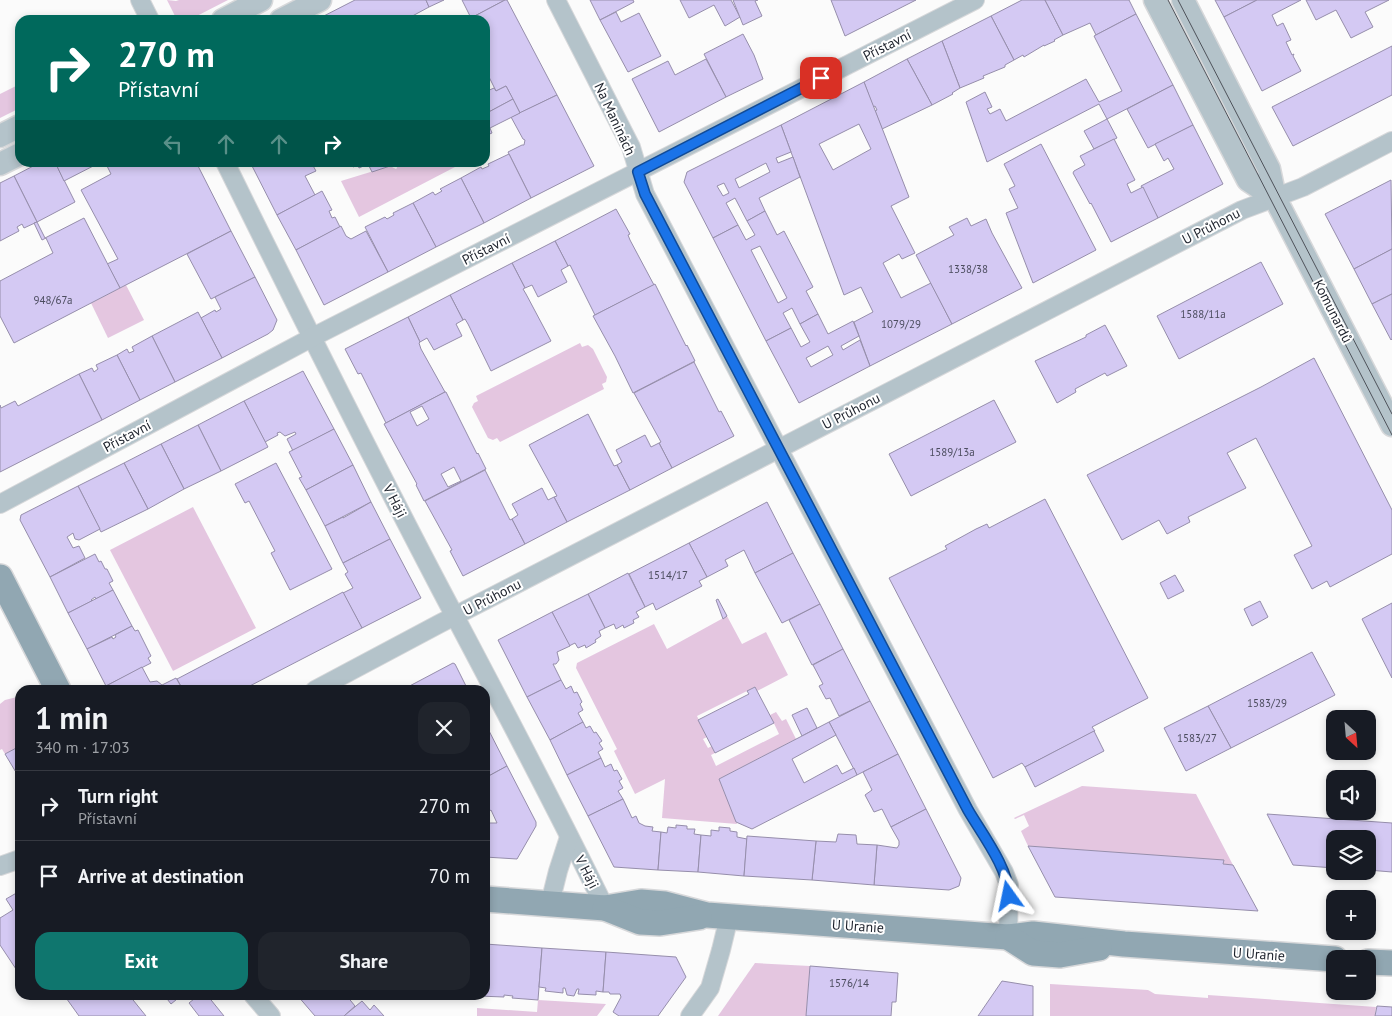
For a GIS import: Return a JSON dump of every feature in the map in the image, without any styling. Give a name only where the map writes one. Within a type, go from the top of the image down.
[{"type":"main road","points":[[0,577],[55,685]]},
{"type":"main road","name":"U Uranie","points":[[490,899],[605,908],[640,922],[660,923],[718,916],[1008,937],[1033,934],[1124,944],[1326,958]]},
{"type":"main road","points":[[1376,963],[1392,964]]},
{"type":"street","points":[[140,0],[148,15]]},
{"type":"street","points":[[232,15],[261,0]]},
{"type":"street","points":[[292,15],[320,0]]},
{"type":"street","name":"Na Maninách","points":[[556,0],[631,146],[645,194],[968,810],[1004,872],[1009,885],[1008,937]]},
{"type":"street","name":"Přístavní","points":[[0,504],[311,338],[975,0]]},
{"type":"street","name":"Komunardů","points":[[1155,0],[1248,180],[1275,198]]},
{"type":"street","name":"Komunardů","points":[[1182,0],[1269,169],[1275,198],[1392,425]]},
{"type":"street","points":[[0,136],[15,128]]},
{"type":"street","name":"U Průhonu","points":[[325,685],[1242,210],[1303,187],[1392,141]]},
{"type":"street","points":[[0,164],[15,156]]},
{"type":"street","name":"V Háji","points":[[227,167],[311,338],[605,908]]},
{"type":"street","name":"V Háji","points":[[550,903],[569,837]]},
{"type":"street","points":[[0,866],[15,861]]},
{"type":"street","points":[[690,1016],[710,988],[721,950],[718,916]]},
{"type":"street","points":[[257,1000],[271,1016]]},
{"type":"shaded area","points":[[167,0],[228,0],[199,15],[174,15]]},
{"type":"shaded area","points":[[15,86],[15,110],[0,118],[0,94]]},
{"type":"shaded area","points":[[387,167],[455,167],[359,217],[341,181]]},
{"type":"shaded area","points":[[126,285],[144,320],[108,338],[91,303]]},
{"type":"shaded area","points":[[580,343],[582,347],[588,345],[593,349],[607,377],[606,382],[602,384],[604,389],[500,442],[497,438],[493,440],[488,438],[472,407],[478,401],[476,396]]},
{"type":"shaded area","points":[[193,507],[256,628],[173,671],[110,550]]},
{"type":"shaded area","points":[[727,616],[742,644],[766,632],[788,675],[757,691],[755,687],[697,716],[707,737],[703,739],[708,748],[712,746],[715,753],[711,755],[716,766],[779,734],[770,715],[776,712],[782,721],[786,719],[796,739],[719,779],[737,824],[662,818],[665,779],[635,794],[614,751],[617,749],[576,668],[577,663],[654,624],[667,649]]},
{"type":"shaded area","points":[[15,698],[15,749],[5,754],[2,749],[0,750],[0,704],[5,700]]},
{"type":"shaded area","points":[[1082,786],[1196,794],[1233,865],[1223,864],[1224,861],[1028,846],[1021,831],[1029,826],[1024,815],[1014,818]]},
{"type":"shaded area","points":[[755,963],[810,966],[806,1016],[718,1016]]},
{"type":"shaded area","points":[[1050,984],[1148,990],[1155,994],[1208,998],[1208,995],[1376,1007],[1375,1016],[1050,1016]]},
{"type":"shaded area","points":[[538,1000],[606,1004],[597,1016],[477,1016],[477,1008],[537,1012]]},
{"type":"building","points":[[355,0],[426,0],[429,7],[414,15],[326,15]]},
{"type":"building","points":[[426,0],[444,0],[429,7]]},
{"type":"building","points":[[462,0],[505,0],[477,15],[470,15]]},
{"type":"building","points":[[507,0],[557,95],[520,113],[506,86],[496,91],[490,79],[490,15],[477,15]]},
{"type":"building","points":[[590,0],[633,0],[634,2],[600,20]]},
{"type":"building","points":[[680,0],[731,0],[740,17],[725,26],[714,5],[689,18]]},
{"type":"building","points":[[733,0],[758,0],[755,1],[762,16],[743,25]]},
{"type":"building","points":[[831,0],[916,0],[845,36]]},
{"type":"building","points":[[1022,0],[1045,0],[1063,35],[1024,57],[1023,55],[1014,60],[991,16]]},
{"type":"building","points":[[1045,0],[1129,0],[1136,14],[1096,35],[1090,23],[1063,35]]},
{"type":"building","points":[[1215,0],[1257,0],[1224,17]]},
{"type":"building","points":[[1257,0],[1301,0],[1272,15],[1277,26],[1283,23],[1291,40],[1286,42],[1292,55],[1294,54],[1293,56],[1301,71],[1262,91],[1224,17]]},
{"type":"building","points":[[1306,0],[1389,0],[1365,12],[1373,27],[1351,38],[1336,10],[1316,20]]},
{"type":"building","points":[[616,12],[621,22],[639,13],[661,56],[628,72],[600,20]]},
{"type":"building","points":[[1136,14],[1173,85],[1107,119],[1099,104],[987,162],[966,102],[985,92],[992,107],[987,109],[990,114],[1000,109],[1006,121],[1086,79],[1099,102],[1122,91],[1094,36]]},
{"type":"building","points":[[991,16],[1014,60],[1005,65],[1005,67],[983,76],[984,78],[960,88],[942,41]]},
{"type":"building","points":[[743,34],[754,55],[763,79],[726,97],[704,54]]},
{"type":"building","points":[[942,41],[960,88],[932,105],[907,59]]},
{"type":"building","points":[[1392,46],[1392,95],[1293,146],[1272,107]]},
{"type":"building","points":[[706,59],[726,97],[659,132],[632,79],[668,61],[675,75]]},
{"type":"building","points":[[907,59],[932,105],[882,129],[875,111],[877,110],[875,106],[873,107],[864,82]]},
{"type":"building","points":[[864,82],[909,197],[891,206],[915,253],[902,259],[899,254],[883,263],[901,298],[931,283],[952,324],[870,366],[854,322],[873,312],[861,287],[844,295],[781,125]],"holes":[[[859,124],[871,149],[833,170],[819,144]]]},
{"type":"building","points":[[1173,85],[1193,125],[1148,148],[1127,109]]},
{"type":"building","points":[[506,86],[513,99],[490,111],[490,90],[494,88],[496,91]]},
{"type":"building","points":[[557,95],[594,166],[531,198],[508,152],[524,145],[525,140],[511,117]]},
{"type":"building","points":[[513,99],[520,113],[490,128],[490,111]]},
{"type":"building","points":[[1107,119],[1117,138],[1094,149],[1084,131]]},
{"type":"building","points":[[781,125],[791,152],[776,158],[778,163],[793,157],[800,177],[759,198],[765,211],[747,221],[735,198],[726,203],[738,225],[713,238],[684,182],[687,172]],"holes":[[[766,163],[770,172],[739,188],[735,179]],[[724,183],[729,193],[723,196],[717,186]]]},
{"type":"building","points":[[1193,125],[1223,184],[1158,218],[1141,186],[1174,169],[1168,158],[1164,161],[1155,144]]},
{"type":"building","points":[[1114,139],[1135,180],[1127,184],[1131,193],[1143,187],[1158,218],[1111,242],[1073,173],[1085,165],[1080,156]]},
{"type":"building","points":[[1041,144],[1096,250],[1033,283],[1006,213],[1018,208],[1009,189],[1015,186],[1004,164]]},
{"type":"building","points":[[509,154],[531,198],[484,223],[461,178],[481,167],[482,169],[490,167],[490,163]]},
{"type":"building","points":[[31,167],[58,167],[75,202],[37,222],[14,176]]},
{"type":"building","points":[[57,167],[91,167],[64,181]]},
{"type":"building","points":[[108,167],[199,167],[231,231],[120,288],[107,264],[118,259],[81,190],[111,174]]},
{"type":"building","points":[[253,167],[314,167],[316,171],[305,176],[315,195],[277,215]]},
{"type":"building","points":[[370,167],[387,167],[372,172]]},
{"type":"building","points":[[14,176],[37,222],[24,228],[22,224],[17,227],[19,231],[0,241],[0,183]]},
{"type":"building","points":[[461,178],[484,223],[436,247],[413,203],[433,192],[435,195],[442,191],[440,189]]},
{"type":"building","points":[[1391,180],[1392,249],[1354,269],[1325,214]]},
{"type":"building","points":[[322,191],[332,210],[329,211],[332,218],[335,217],[340,227],[296,250],[277,215]]},
{"type":"building","points":[[413,203],[436,247],[388,272],[365,227],[385,217],[387,219],[394,215],[393,213]]},
{"type":"building","points":[[616,209],[654,285],[595,315],[570,265],[568,266],[555,241]]},
{"type":"building","points":[[765,211],[777,235],[784,231],[813,287],[806,291],[818,314],[800,324],[792,308],[783,313],[791,328],[766,341],[713,238],[738,225],[746,240],[755,235],[747,221]],"holes":[[[760,246],[787,298],[778,303],[751,250]]]},
{"type":"building","points":[[84,218],[120,288],[14,343],[0,316],[0,281],[53,253],[46,238],[42,240],[34,223],[37,222],[45,238]]},
{"type":"building","points":[[967,218],[971,226],[986,219],[1022,288],[952,324],[916,255],[954,235],[949,227]]},
{"type":"building","points":[[341,226],[346,236],[351,239],[366,231],[388,272],[324,305],[296,250]]},
{"type":"building","points":[[231,231],[255,277],[211,299],[187,254]]},
{"type":"building","points":[[555,241],[568,266],[561,270],[567,282],[538,297],[532,285],[525,288],[512,263]]},
{"type":"building","points":[[1392,249],[1392,294],[1372,304],[1354,269]]},
{"type":"building","points":[[1261,262],[1283,304],[1179,359],[1157,316]]},
{"type":"building","points":[[512,263],[525,288],[523,289],[551,341],[491,371],[468,324],[465,319],[463,320],[450,295]]},
{"type":"building","points":[[255,277],[277,320],[273,330],[222,358],[201,318],[215,310],[216,312],[221,309],[215,297]]},
{"type":"building","points":[[655,284],[695,361],[633,393],[593,316]]},
{"type":"building","points":[[1392,294],[1392,339],[1391,340],[1372,304]]},
{"type":"building","points":[[450,295],[463,320],[456,324],[462,336],[434,350],[427,338],[420,342],[408,317]]},
{"type":"building","points":[[198,312],[222,358],[175,382],[152,336]]},
{"type":"building","points":[[818,314],[828,334],[853,321],[859,336],[841,346],[843,350],[860,340],[870,366],[799,403],[766,341],[791,328],[801,347],[810,342],[800,324]],"holes":[[[828,346],[833,355],[811,367],[806,358]]]},
{"type":"building","points":[[408,317],[420,342],[421,349],[445,392],[386,423],[361,373],[358,374],[345,349]]},
{"type":"building","points":[[1105,325],[1127,366],[1107,376],[1105,373],[1075,389],[1076,392],[1057,403],[1035,361],[1086,337],[1086,335]]},
{"type":"building","points":[[152,336],[175,382],[140,400],[117,355],[127,349],[129,353],[134,351],[132,347]]},
{"type":"building","points":[[117,355],[140,400],[102,420],[79,374],[92,368],[94,372],[98,369],[96,365]]},
{"type":"building","points":[[1314,358],[1392,510],[1392,554],[1330,587],[1327,581],[1312,589],[1294,555],[1312,546],[1256,438],[1227,453],[1246,488],[1188,517],[1190,522],[1167,534],[1159,520],[1122,540],[1087,475]]},
{"type":"building","points":[[694,362],[719,412],[721,411],[734,436],[672,468],[659,443],[661,442],[634,393]]},
{"type":"building","points":[[303,371],[334,429],[293,451],[287,439],[296,434],[295,432],[285,436],[280,432],[277,433],[278,435],[265,442],[244,401]]},
{"type":"building","points":[[79,374],[102,420],[0,472],[0,405],[1,408],[15,401],[18,406]]},
{"type":"building","points":[[446,392],[486,469],[424,501],[417,484],[384,424]],"holes":[[[422,406],[429,419],[417,426],[410,412]],[[454,467],[461,481],[448,487],[441,474]]]},
{"type":"building","points":[[994,400],[1016,442],[911,496],[889,454]]},
{"type":"building","points":[[244,401],[268,447],[221,471],[198,425]]},
{"type":"building","points":[[588,414],[614,466],[617,465],[630,490],[567,522],[554,497],[557,496],[529,445]]},
{"type":"building","points":[[198,425],[221,471],[184,489],[161,444]]},
{"type":"building","points":[[334,429],[353,465],[306,490],[299,478],[302,477],[289,452]]},
{"type":"building","points":[[645,435],[651,447],[659,443],[672,468],[630,490],[617,465],[622,462],[616,450]]},
{"type":"building","points":[[161,444],[184,489],[148,509],[124,463]]},
{"type":"building","points":[[124,463],[148,509],[101,532],[78,486]]},
{"type":"building","points":[[276,463],[332,569],[290,590],[271,553],[275,551],[249,501],[245,503],[235,484]]},
{"type":"building","points":[[353,465],[371,502],[325,526],[306,490]]},
{"type":"building","points":[[485,470],[510,520],[512,519],[525,544],[463,576],[450,551],[452,550],[425,501]]},
{"type":"building","points":[[78,486],[100,529],[79,540],[75,539],[73,533],[67,537],[73,548],[79,546],[85,558],[50,577],[20,520],[21,515]]},
{"type":"building","points":[[542,488],[548,500],[554,497],[567,522],[525,544],[512,519],[518,515],[512,504]]},
{"type":"building","points":[[1045,499],[1148,698],[1092,727],[1095,731],[1025,767],[1022,763],[993,778],[889,578],[947,549],[945,546],[976,529],[987,524],[989,528]]},
{"type":"building","points":[[371,502],[390,539],[343,563],[325,526]]},
{"type":"building","points":[[767,502],[793,553],[755,573],[744,550],[725,560],[728,566],[707,577],[689,543]]},
{"type":"building","points":[[390,539],[421,598],[362,628],[343,593],[353,588],[345,574],[348,572],[343,563]]},
{"type":"building","points":[[689,543],[707,577],[699,581],[702,586],[656,610],[653,603],[645,607],[629,574]]},
{"type":"building","points":[[793,553],[820,604],[782,623],[755,573]]},
{"type":"building","points":[[95,554],[99,562],[101,561],[105,569],[107,569],[113,581],[109,583],[113,590],[96,599],[95,597],[92,601],[68,613],[50,577]]},
{"type":"building","points":[[628,573],[645,607],[636,612],[639,617],[633,620],[634,623],[624,628],[623,625],[616,629],[614,624],[605,628],[588,594]]},
{"type":"building","points":[[1175,575],[1184,591],[1168,599],[1160,583]]},
{"type":"building","points":[[113,590],[132,626],[87,649],[68,613]]},
{"type":"building","points":[[343,592],[362,628],[252,685],[180,685],[177,679]]},
{"type":"building","points":[[588,594],[605,628],[599,631],[601,636],[595,640],[596,642],[586,648],[585,645],[578,648],[575,643],[569,646],[552,612]]},
{"type":"building","points":[[718,599],[727,616],[723,619],[716,600]]},
{"type":"building","points":[[1260,601],[1268,617],[1252,626],[1244,609]]},
{"type":"building","points":[[1392,603],[1392,678],[1362,619]]},
{"type":"building","points":[[820,604],[843,649],[812,665],[789,620]]},
{"type":"building","points":[[552,612],[570,646],[557,652],[559,660],[556,664],[553,664],[561,680],[527,697],[498,640]]},
{"type":"building","points":[[132,626],[135,631],[138,630],[151,656],[148,658],[151,663],[105,685],[87,649],[112,637],[113,639],[116,637],[115,635]]},
{"type":"building","points":[[843,649],[870,701],[839,716],[830,698],[826,699],[819,686],[823,684],[813,665]]},
{"type":"building","points":[[1312,652],[1335,695],[1231,748],[1208,706]]},
{"type":"building","points":[[453,663],[466,685],[411,685]]},
{"type":"building","points":[[142,667],[150,682],[157,681],[162,685],[108,685]]},
{"type":"building","points":[[176,678],[180,685],[162,685]]},
{"type":"building","points":[[561,680],[566,689],[571,686],[574,693],[577,692],[582,702],[580,704],[583,710],[578,713],[583,722],[550,740],[527,697]]},
{"type":"building","points":[[755,687],[774,723],[715,753],[698,720],[749,694],[747,691]]},
{"type":"building","points":[[870,701],[898,754],[857,775],[829,722]]},
{"type":"building","points":[[1208,706],[1231,748],[1186,771],[1164,728]]},
{"type":"building","points":[[807,708],[817,728],[802,736],[792,715]]},
{"type":"building","points":[[583,722],[586,728],[590,726],[594,733],[596,732],[602,741],[599,743],[603,749],[598,752],[601,758],[567,775],[550,740]]},
{"type":"building","points":[[829,722],[836,735],[792,759],[804,783],[837,765],[842,774],[854,768],[857,775],[752,829],[736,822],[719,779]]},
{"type":"building","points":[[1094,731],[1104,751],[1035,787],[1025,767]]},
{"type":"building","points":[[490,733],[507,766],[490,775]]},
{"type":"building","points":[[15,749],[15,771],[5,754]]},
{"type":"building","points":[[898,754],[926,809],[891,827],[882,809],[874,812],[865,795],[872,790],[863,772]]},
{"type":"building","points":[[601,758],[605,767],[611,764],[614,771],[617,770],[622,779],[619,781],[623,788],[618,791],[623,799],[588,816],[567,775]]},
{"type":"building","points":[[507,766],[536,822],[536,826],[517,859],[490,857],[490,823],[497,823],[490,811],[490,775]]},
{"type":"building","points":[[623,799],[632,818],[636,816],[639,823],[653,827],[652,831],[661,832],[658,870],[614,867],[588,816]]},
{"type":"building","points":[[926,809],[961,878],[959,886],[949,890],[874,885],[877,845],[897,848],[899,841],[891,827]]},
{"type":"building","points":[[1267,814],[1326,818],[1326,820],[1392,823],[1392,872],[1376,871],[1376,830],[1326,830],[1326,867],[1293,865]]},
{"type":"building","points":[[676,825],[687,826],[687,829],[695,829],[694,834],[701,835],[698,872],[658,870],[661,832],[667,833],[668,827],[676,828]]},
{"type":"building","points":[[719,827],[730,828],[730,831],[737,832],[737,837],[747,839],[744,876],[698,872],[701,835],[711,836],[711,830],[719,831]]},
{"type":"building","points":[[838,834],[856,835],[857,844],[877,845],[874,885],[812,880],[816,841],[836,842]]},
{"type":"building","points":[[747,836],[816,841],[812,880],[744,876]]},
{"type":"building","points":[[1028,846],[1224,860],[1223,864],[1233,865],[1258,911],[1055,897]]},
{"type":"building","points":[[15,894],[15,968],[0,945],[0,918],[13,910],[6,899]]},
{"type":"building","points":[[490,944],[542,948],[538,1000],[512,998],[513,996],[504,995],[504,997],[490,996]]},
{"type":"building","points":[[542,948],[606,952],[603,992],[596,991],[596,995],[578,994],[579,989],[577,989],[574,996],[567,995],[565,988],[563,988],[563,993],[545,991],[546,988],[539,987]]},
{"type":"building","points":[[606,952],[676,957],[686,977],[658,1016],[619,1016],[613,1012],[621,997],[620,994],[603,992]]},
{"type":"building","points":[[810,966],[898,973],[896,1002],[892,1002],[891,1016],[806,1016]]},
{"type":"building","points":[[1002,981],[1033,986],[1033,1016],[978,1016]]},
{"type":"building","points":[[68,1000],[133,1000],[146,1016],[79,1016]]},
{"type":"building","points":[[168,1000],[176,1000],[171,1004]]},
{"type":"building","points":[[193,1000],[211,1000],[224,1016],[199,1016],[189,1003]]},
{"type":"building","points":[[301,1000],[350,1000],[355,1006],[344,1016],[315,1016]]},
{"type":"building","points":[[362,1001],[370,1010],[374,1005],[384,1016],[344,1016]]},
{"type":"building","points":[[1377,1006],[1392,1007],[1392,1016],[1375,1016]]},
{"type":"tram line","points":[[1168,0],[1392,435]]},
{"type":"tram line","points":[[1178,0],[1392,414]]},
{"type":"route","points":[[821,78],[638,172],[645,194],[968,810],[1004,872],[1009,885],[1009,896]]}]
